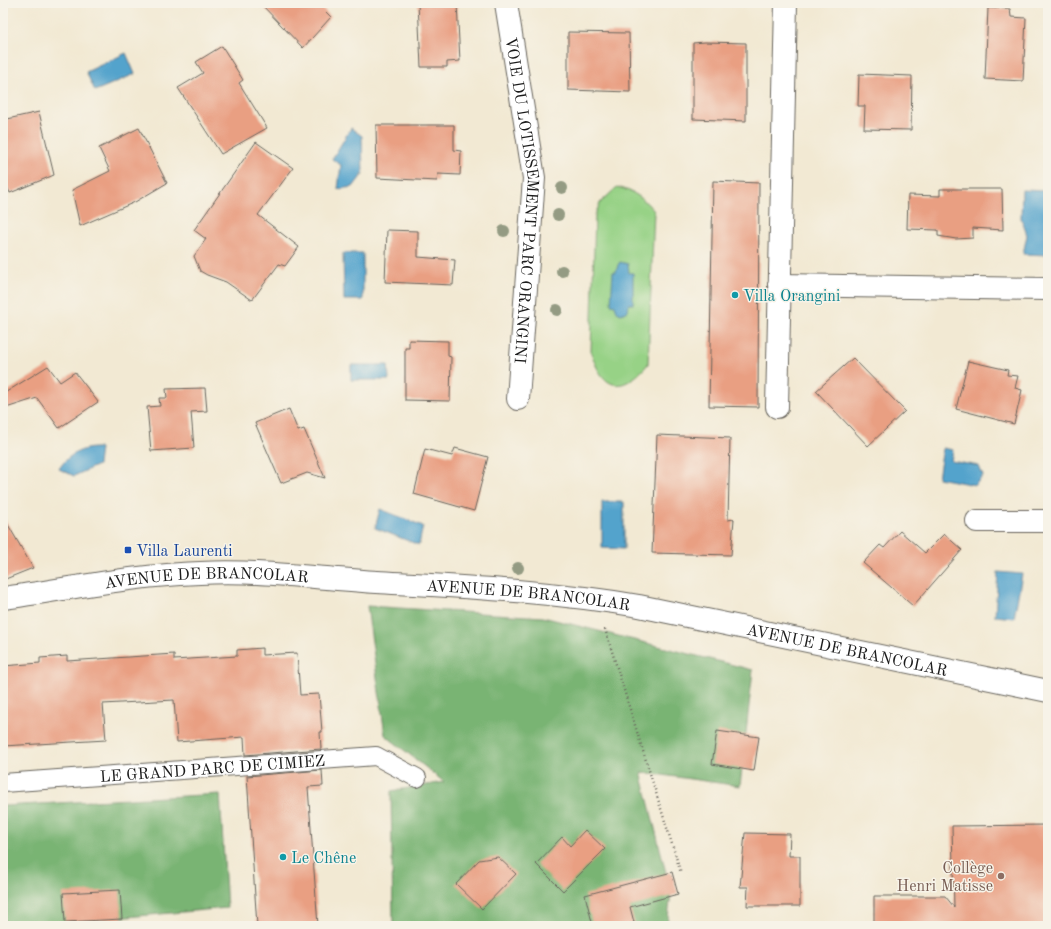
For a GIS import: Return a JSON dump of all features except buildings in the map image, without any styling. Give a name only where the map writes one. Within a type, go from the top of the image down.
[{"type":"street","name":"VOIE DU LOTISSEMENT PARC ORANGINI","points":[[506,3],[534,178],[518,399]]},
{"type":"street","points":[[776,407],[786,3]]},
{"type":"street","points":[[779,285],[1048,289]]},
{"type":"street","points":[[977,521],[1048,521]]},
{"type":"street","name":"AVENUE DE BRANCOLAR","points":[[3,598],[162,575],[248,572],[299,574],[596,598],[795,637],[1048,690]]},
{"type":"lane","name":"LE GRAND PARC DE CIMIEZ","points":[[3,782],[376,756],[416,778]]},
{"type":"path","points":[[596,598],[681,873]]},
{"type":"green space","points":[[617,187],[638,196],[654,211],[648,364],[630,381],[622,384],[614,384],[607,381],[601,375],[591,352],[595,215],[600,203]]},
{"type":"green space","points":[[367,606],[543,617],[753,670],[740,786],[641,772],[671,893],[667,926],[393,926],[391,791],[444,782],[385,735]]},
{"type":"green space","points":[[220,794],[227,908],[49,924],[49,926],[3,926],[3,806]]},
{"type":"water","points":[[126,53],[135,74],[95,91],[86,72]]},
{"type":"water","points":[[351,128],[362,136],[363,174],[353,187],[338,189],[341,165],[332,159]]},
{"type":"water","points":[[1022,190],[1048,191],[1048,255],[1023,254],[1027,235],[1021,218]]},
{"type":"water","points":[[343,253],[363,253],[363,300],[344,300]]},
{"type":"water","points":[[620,262],[628,264],[629,273],[633,273],[633,304],[629,304],[628,311],[621,314],[617,312],[615,305],[611,304],[613,272],[616,272]]},
{"type":"water","points":[[351,365],[388,365],[389,380],[351,380]]},
{"type":"water","points":[[100,448],[98,465],[74,476],[59,469],[67,459],[76,452]]},
{"type":"water","points":[[943,448],[953,450],[951,461],[979,466],[983,476],[975,485],[938,478]]},
{"type":"water","points":[[602,502],[624,502],[624,549],[602,548]]},
{"type":"water","points":[[380,509],[423,526],[419,545],[375,528]]},
{"type":"water","points":[[998,572],[1022,574],[1014,618],[995,616]]},
{"type":"place","name":"Villa Orangini","points":[[735,295]]},
{"type":"place","name":"Villa Laurenti","points":[[128,550]]},
{"type":"place","name":"Le Chêne","points":[[283,857]]},
{"type":"place","name":"Collège Henri Matisse","points":[[1001,876]]}]
